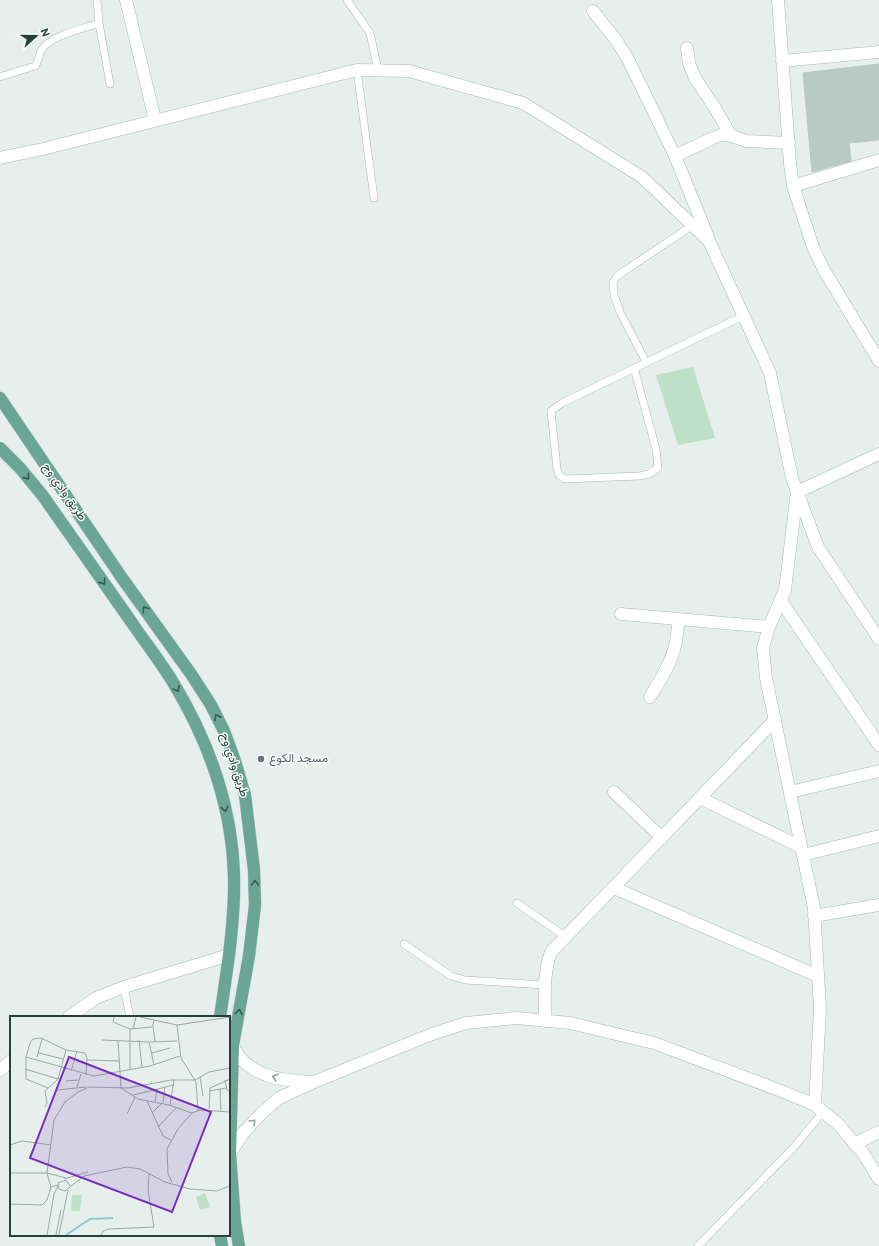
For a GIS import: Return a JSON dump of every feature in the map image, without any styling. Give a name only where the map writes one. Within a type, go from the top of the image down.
[{"type":"main road","name":"طريق وادي وج","points":[[0,398],[122,578],[191,674],[211,705],[224,730],[245,795],[254,870],[255,905],[249,956],[233,1045],[230,1154],[235,1222],[239,1246]]},
{"type":"main road","name":"طريق وادي وج","points":[[0,448],[20,468],[43,496],[174,684],[202,738],[214,767],[230,836],[234,875],[234,906],[229,956],[220,1016]]},
{"type":"main road","points":[[220,1236],[222,1246]]},
{"type":"street","points":[[126,0],[155,120]]},
{"type":"street","points":[[778,0],[793,186],[808,233],[824,270],[879,361]]},
{"type":"street","points":[[593,11],[616,40],[628,59],[675,156],[709,241],[770,373],[792,478],[818,547],[879,639]]},
{"type":"street","points":[[687,48],[689,63],[695,78],[715,108],[730,136]]},
{"type":"street","points":[[782,61],[879,52]]},
{"type":"street","points":[[0,158],[357,70],[409,71],[523,103],[642,177],[709,241]]},
{"type":"street","points":[[675,156],[721,135],[748,141],[789,143]]},
{"type":"street","points":[[793,186],[879,160]]},
{"type":"street","points":[[797,492],[879,454]]},
{"type":"street","points":[[797,492],[785,590],[769,626],[763,648],[766,678],[814,908],[820,1008],[819,1108]]},
{"type":"street","points":[[781,601],[879,745]]},
{"type":"street","points":[[621,614],[769,626]]},
{"type":"street","points":[[650,697],[670,662],[678,634],[678,619]]},
{"type":"street","points":[[545,1021],[545,975],[547,962],[552,952],[775,720]]},
{"type":"street","points":[[790,792],[879,771]]},
{"type":"street","points":[[614,792],[662,838]]},
{"type":"street","points":[[700,798],[802,851],[879,836]]},
{"type":"street","points":[[614,888],[818,976]]},
{"type":"street","points":[[814,916],[879,904]]},
{"type":"street","points":[[70,1016],[96,998],[124,987],[229,956]]},
{"type":"street","points":[[230,1154],[243,1133],[261,1114],[280,1098],[314,1082],[432,1034],[466,1023],[516,1018],[570,1023],[654,1043],[784,1092],[819,1108],[838,1124],[863,1153],[879,1179]]},
{"type":"street","points":[[233,1045],[236,1053],[245,1063],[259,1072],[282,1079],[314,1082]]},
{"type":"street","points":[[0,1070],[10,1062]]},
{"type":"street","points":[[854,1144],[879,1132]]},
{"type":"lane","points":[[97,0],[99,23],[110,84]]},
{"type":"lane","points":[[347,0],[370,33],[378,70]]},
{"type":"lane","points":[[0,77],[35,66],[38,62],[41,50],[56,38],[99,23]]},
{"type":"lane","points":[[357,70],[374,198]]},
{"type":"lane","points":[[646,362],[620,312],[614,295],[613,283],[617,276],[693,225]]},
{"type":"lane","points":[[634,368],[656,449],[658,468],[649,474],[638,476],[565,479],[559,475],[557,469],[551,411],[562,403],[646,362],[743,316]]},
{"type":"lane","points":[[516,903],[566,937]]},
{"type":"lane","points":[[404,944],[451,976],[465,980],[545,985]]},
{"type":"lane","points":[[124,987],[130,1016]]},
{"type":"lane","points":[[698,1246],[794,1147],[819,1108]]},
{"type":"green space","points":[[693,367],[715,438],[678,445],[656,375]]},
{"type":"building","points":[[879,64],[879,140],[849,143],[851,161],[812,172],[803,73]]},
{"type":"place","name":"مسجد الكوع","points":[[261,759]]}]
